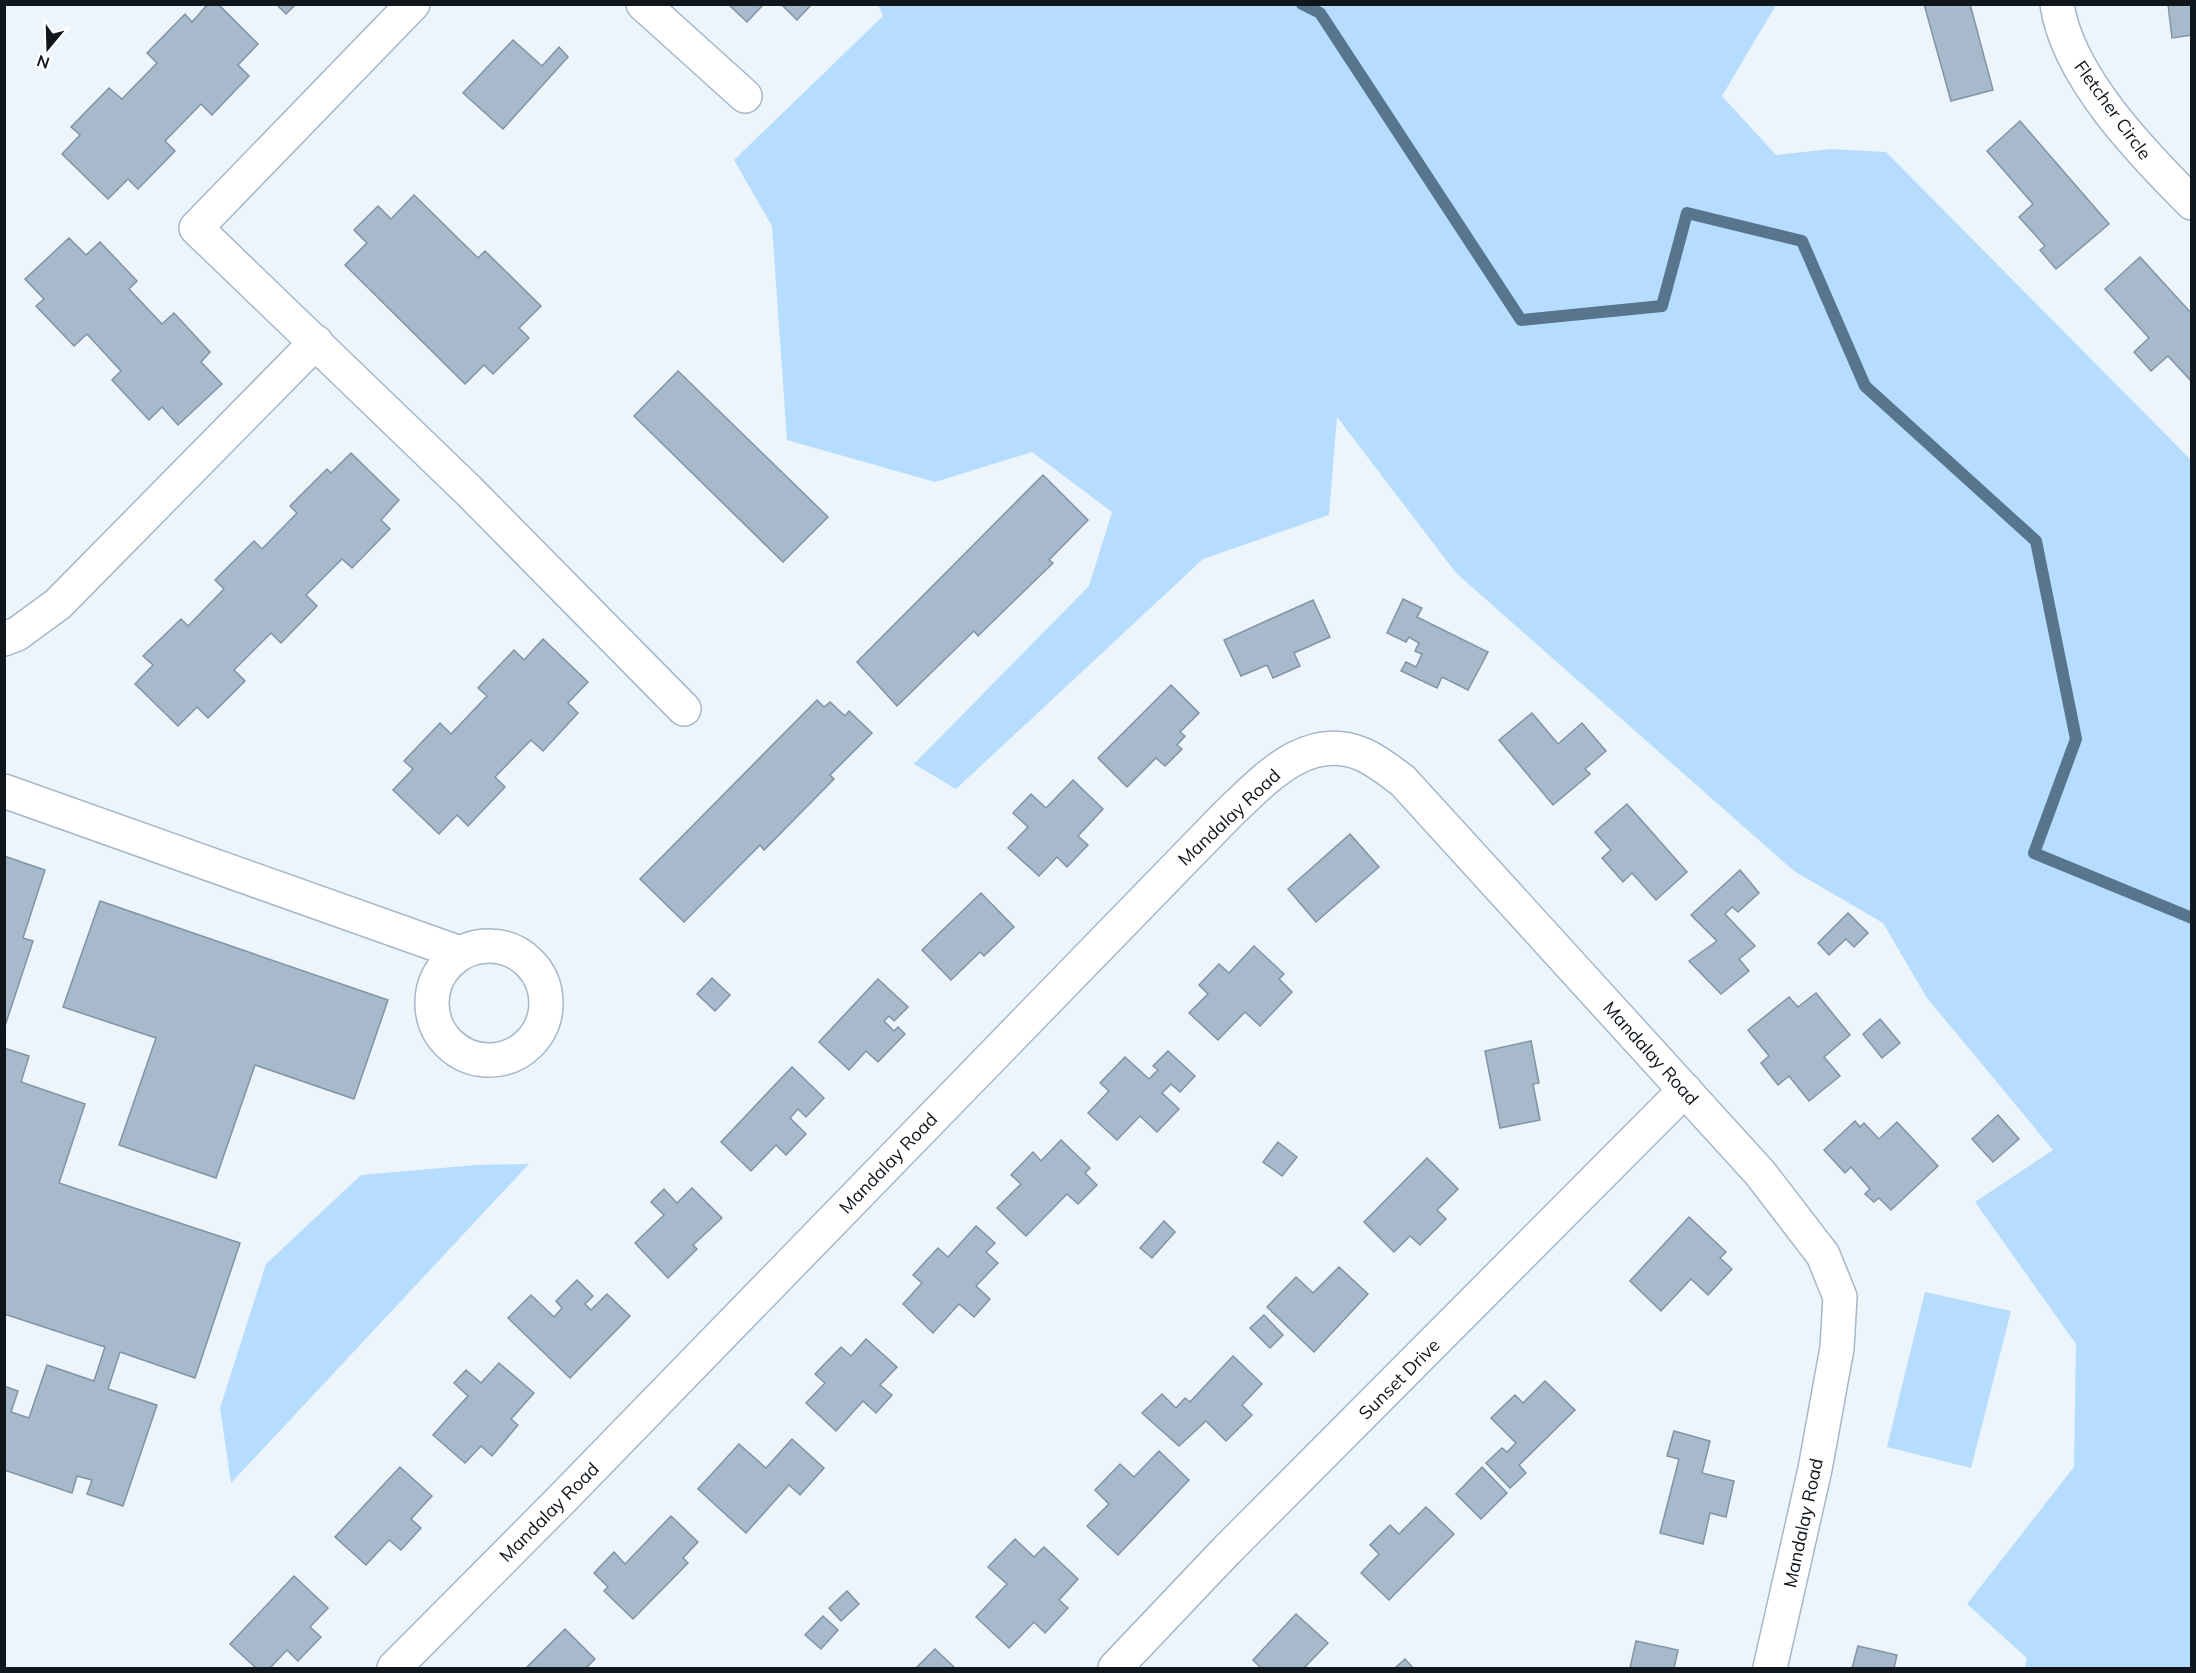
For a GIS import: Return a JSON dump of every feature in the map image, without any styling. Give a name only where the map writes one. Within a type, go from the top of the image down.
[{"type":"street","points":[[413,4],[196,228],[491,513],[684,709]]},
{"type":"street","points":[[644,4],[745,96]]},
{"type":"street","name":"Fletcher Circle","points":[[2057,4],[2060,24],[2071,53],[2088,80],[2151,162],[2192,203]]},
{"type":"street","points":[[4,639],[17,634],[58,604],[316,342]]},
{"type":"street","name":"Mandalay Road","points":[[394,1668],[567,1494],[1228,814],[1268,776],[1301,756],[1322,749],[1348,750],[1376,761],[1403,781],[1760,1173],[1823,1255],[1840,1297],[1837,1348],[1815,1469],[1770,1668]]},
{"type":"street","points":[[4,790],[460,953]]},
{"type":"street","name":"Sunset Drive","points":[[1114,1668],[1226,1551],[1685,1090]]},
{"type":"shaded area","points":[[878,5],[1776,5],[1722,96],[1776,155],[1831,149],[1886,152],[2191,460],[2191,1668],[2025,1668],[2027,1658],[1967,1604],[2074,1467],[2076,1344],[1975,1202],[2053,1150],[1927,998],[1883,923],[1794,871],[1456,573],[1337,417],[1329,515],[1203,559],[956,789],[914,764],[1089,586],[1112,512],[1032,452],[935,482],[787,440],[772,226],[734,160],[883,16]]},
{"type":"shaded area","points":[[529,1164],[231,1483],[220,1408],[266,1264],[361,1175],[476,1165]]},
{"type":"shaded area","points":[[1925,1292],[2011,1311],[1971,1468],[1887,1447]]},
{"type":"building","points":[[208,4],[218,4],[258,44],[238,65],[249,76],[212,115],[201,104],[165,141],[175,151],[138,189],[128,179],[108,199],[62,154],[80,135],[71,127],[109,88],[122,99],[157,63],[147,53],[185,14],[192,22]]},
{"type":"building","points":[[276,4],[296,4],[286,14]]},
{"type":"building","points":[[728,4],[764,4],[747,22]]},
{"type":"building","points":[[781,4],[812,4],[797,20]]},
{"type":"building","points":[[1924,4],[1970,4],[1993,90],[1951,101]]},
{"type":"building","points":[[2168,4],[2192,4],[2192,35],[2172,38]]},
{"type":"building","points":[[513,40],[542,66],[559,47],[568,57],[503,129],[463,93]]},
{"type":"building","points":[[2020,121],[2109,224],[2056,269],[2040,250],[2045,246],[2019,217],[2033,204],[1987,151]]},
{"type":"building","points":[[414,195],[478,258],[485,251],[541,306],[519,328],[529,338],[493,374],[484,365],[465,384],[345,265],[367,243],[354,230],[378,206],[391,219]]},
{"type":"building","points":[[69,238],[86,255],[100,242],[137,281],[129,289],[162,324],[174,313],[210,352],[201,362],[222,384],[178,425],[162,407],[149,420],[112,380],[121,371],[87,334],[74,346],[36,306],[44,299],[25,279]]},
{"type":"building","points":[[2140,257],[2192,314],[2192,382],[2168,356],[2151,371],[2134,352],[2149,338],[2105,289]]},
{"type":"building","points":[[678,371],[828,517],[783,562],[634,416]]},
{"type":"building","points":[[351,453],[399,500],[381,520],[390,529],[352,568],[342,559],[306,595],[317,606],[281,643],[271,633],[234,670],[245,681],[208,718],[197,707],[178,726],[135,684],[153,665],[143,656],[181,619],[188,626],[224,589],[215,580],[254,541],[262,549],[297,513],[290,506],[327,469],[331,473]]},
{"type":"building","points":[[1043,475],[1088,520],[1049,560],[1053,563],[978,636],[974,631],[897,706],[857,662]]},
{"type":"building","points":[[1403,599],[1422,608],[1417,617],[1488,652],[1468,690],[1442,677],[1437,688],[1401,671],[1406,662],[1416,667],[1422,654],[1415,651],[1419,643],[1409,637],[1406,642],[1387,633]]},
{"type":"building","points":[[1313,600],[1330,637],[1294,653],[1300,666],[1273,678],[1267,665],[1241,676],[1224,640]]},
{"type":"building","points":[[543,639],[588,682],[568,703],[578,713],[543,751],[531,740],[495,777],[505,787],[468,826],[457,815],[439,834],[393,790],[413,769],[404,761],[440,723],[451,734],[487,696],[478,688],[514,650],[524,660]]},
{"type":"building","points":[[1171,685],[1199,713],[1180,732],[1185,736],[1177,745],[1182,749],[1165,766],[1156,758],[1127,787],[1098,758]]},
{"type":"building","points":[[817,700],[824,707],[830,702],[845,716],[849,711],[872,733],[830,775],[834,779],[764,850],[760,845],[684,922],[640,879]]},
{"type":"building","points":[[1532,713],[1558,744],[1582,723],[1606,751],[1585,769],[1590,774],[1553,805],[1499,740]]},
{"type":"building","points":[[1073,780],[1103,809],[1078,836],[1088,845],[1067,867],[1057,857],[1039,876],[1008,848],[1028,827],[1013,813],[1031,794],[1046,808]]},
{"type":"building","points":[[1627,804],[1687,872],[1656,900],[1632,873],[1623,882],[1602,858],[1611,850],[1595,832]]},
{"type":"building","points":[[1350,834],[1379,867],[1316,922],[1288,889]]},
{"type":"building","points":[[4,856],[45,870],[23,938],[33,941],[4,1029]]},
{"type":"building","points":[[1740,870],[1759,893],[1738,912],[1732,907],[1725,914],[1755,946],[1739,959],[1749,971],[1721,994],[1689,961],[1717,941],[1691,915]]},
{"type":"building","points":[[981,893],[1014,927],[984,956],[980,952],[951,980],[922,950]]},
{"type":"building","points":[[100,901],[388,1000],[354,1099],[255,1065],[216,1178],[119,1145],[156,1038],[63,1007]]},
{"type":"building","points":[[1848,913],[1868,933],[1854,947],[1846,939],[1829,955],[1818,943]]},
{"type":"building","points":[[1254,946],[1284,974],[1279,979],[1292,992],[1260,1026],[1245,1012],[1218,1040],[1189,1013],[1208,994],[1199,985],[1219,964],[1229,973]]},
{"type":"building","points":[[712,978],[730,995],[715,1011],[697,994]]},
{"type":"building","points":[[878,979],[908,1007],[894,1021],[889,1016],[884,1021],[894,1031],[898,1027],[905,1034],[878,1062],[866,1051],[849,1070],[819,1042]]},
{"type":"building","points":[[1816,993],[1850,1035],[1824,1057],[1840,1076],[1809,1101],[1789,1076],[1778,1085],[1761,1063],[1769,1056],[1748,1030],[1789,997],[1798,1007]]},
{"type":"building","points":[[1880,1019],[1900,1043],[1882,1058],[1863,1034]]},
{"type":"building","points":[[1531,1041],[1539,1083],[1533,1084],[1540,1120],[1500,1128],[1485,1051]]},
{"type":"building","points":[[4,1048],[29,1056],[21,1082],[85,1104],[59,1183],[240,1243],[195,1378],[120,1352],[108,1389],[157,1405],[123,1506],[87,1494],[92,1480],[77,1476],[72,1493],[4,1470],[4,1386],[18,1391],[11,1412],[29,1418],[47,1365],[94,1381],[105,1347],[4,1314]]},
{"type":"building","points":[[1168,1051],[1195,1076],[1180,1092],[1171,1084],[1162,1093],[1179,1109],[1157,1132],[1140,1116],[1117,1140],[1088,1113],[1109,1091],[1100,1083],[1125,1057],[1149,1079],[1158,1070],[1153,1066]]},
{"type":"building","points":[[792,1067],[824,1098],[806,1117],[798,1109],[790,1118],[806,1134],[786,1155],[776,1145],[751,1171],[721,1142]]},
{"type":"building","points":[[1998,1115],[2019,1139],[1993,1162],[1972,1139]]},
{"type":"building","points":[[1855,1121],[1860,1127],[1864,1123],[1879,1139],[1897,1122],[1938,1166],[1891,1210],[1879,1198],[1874,1202],[1865,1194],[1870,1189],[1851,1167],[1845,1173],[1824,1150]]},
{"type":"building","points":[[1061,1140],[1090,1168],[1085,1173],[1097,1185],[1078,1204],[1067,1194],[1026,1236],[997,1208],[1021,1184],[1011,1175],[1033,1152],[1041,1161]]},
{"type":"building","points":[[1278,1142],[1297,1157],[1282,1176],[1263,1162]]},
{"type":"building","points":[[1427,1158],[1458,1189],[1437,1210],[1446,1219],[1420,1245],[1410,1236],[1394,1252],[1364,1222]]},
{"type":"building","points":[[692,1188],[722,1218],[693,1245],[697,1249],[668,1278],[635,1243],[664,1215],[651,1202],[664,1189],[677,1203]]},
{"type":"building","points":[[1689,1217],[1726,1252],[1720,1258],[1732,1269],[1708,1295],[1691,1279],[1661,1311],[1630,1281]]},
{"type":"building","points":[[1164,1221],[1175,1232],[1152,1258],[1140,1248]]},
{"type":"building","points":[[976,1226],[995,1243],[986,1252],[998,1263],[976,1286],[990,1299],[974,1317],[959,1304],[933,1333],[903,1304],[922,1283],[913,1275],[938,1248],[948,1257]]},
{"type":"building","points":[[1339,1267],[1368,1294],[1314,1352],[1267,1307],[1296,1277],[1313,1293]]},
{"type":"building","points":[[577,1280],[593,1296],[585,1304],[591,1310],[607,1294],[630,1316],[570,1378],[508,1318],[531,1295],[554,1317],[562,1308],[556,1301]]},
{"type":"building","points":[[1264,1315],[1283,1335],[1270,1348],[1250,1328]]},
{"type":"building","points":[[866,1339],[897,1367],[880,1385],[892,1395],[876,1413],[863,1401],[836,1431],[806,1403],[825,1383],[815,1374],[841,1347],[851,1356]]},
{"type":"building","points":[[1233,1356],[1262,1384],[1242,1405],[1252,1415],[1226,1441],[1206,1421],[1179,1446],[1142,1413],[1162,1394],[1176,1408],[1185,1398],[1190,1402]]},
{"type":"building","points":[[499,1363],[534,1393],[511,1419],[518,1425],[492,1456],[481,1446],[465,1463],[433,1435],[468,1396],[454,1383],[466,1370],[481,1383]]},
{"type":"building","points":[[1545,1381],[1575,1410],[1519,1465],[1526,1473],[1510,1488],[1486,1463],[1502,1448],[1507,1452],[1516,1443],[1491,1418],[1515,1395],[1523,1403]]},
{"type":"building","points":[[1674,1431],[1710,1441],[1702,1473],[1734,1481],[1726,1517],[1710,1513],[1703,1544],[1660,1533],[1679,1459],[1667,1456]]},
{"type":"building","points":[[792,1439],[824,1468],[800,1495],[789,1485],[746,1533],[698,1489],[739,1444],[766,1468]]},
{"type":"building","points":[[1159,1451],[1189,1480],[1118,1555],[1087,1526],[1109,1504],[1095,1490],[1120,1464],[1134,1477]]},
{"type":"building","points":[[400,1467],[432,1496],[411,1519],[421,1528],[401,1550],[389,1540],[366,1565],[335,1537]]},
{"type":"building","points":[[1482,1467],[1507,1493],[1481,1519],[1456,1494]]},
{"type":"building","points":[[1426,1507],[1454,1534],[1389,1600],[1361,1573],[1379,1554],[1370,1545],[1390,1525],[1399,1534]]},
{"type":"building","points":[[671,1516],[698,1542],[683,1558],[688,1563],[633,1619],[604,1591],[608,1587],[594,1573],[614,1552],[625,1564]]},
{"type":"building","points":[[1015,1539],[1034,1557],[1044,1547],[1078,1579],[1059,1600],[1068,1608],[1045,1633],[1034,1622],[1009,1648],[976,1617],[1007,1584],[988,1567]]},
{"type":"building","points":[[294,1576],[328,1608],[310,1627],[321,1637],[298,1661],[287,1650],[270,1668],[256,1668],[230,1644]]},
{"type":"building","points":[[847,1591],[859,1604],[841,1621],[829,1608]]},
{"type":"building","points":[[1296,1614],[1328,1643],[1304,1668],[1261,1668],[1253,1660]]},
{"type":"building","points":[[823,1616],[838,1630],[821,1649],[805,1635]]},
{"type":"building","points":[[565,1629],[595,1659],[586,1668],[526,1668]]},
{"type":"building","points":[[1636,1641],[1678,1650],[1674,1668],[1630,1668]]},
{"type":"building","points":[[1858,1646],[1897,1655],[1894,1668],[1852,1668]]},
{"type":"building","points":[[935,1649],[955,1668],[916,1668]]},
{"type":"building","points":[[1405,1659],[1413,1668],[1395,1668]]},
{"type":"waterway","points":[[1302,4],[1320,13],[1521,320],[1662,306],[1687,213],[1802,241],[1865,386],[2036,541],[2076,739],[2034,853],[2192,918]]}]
